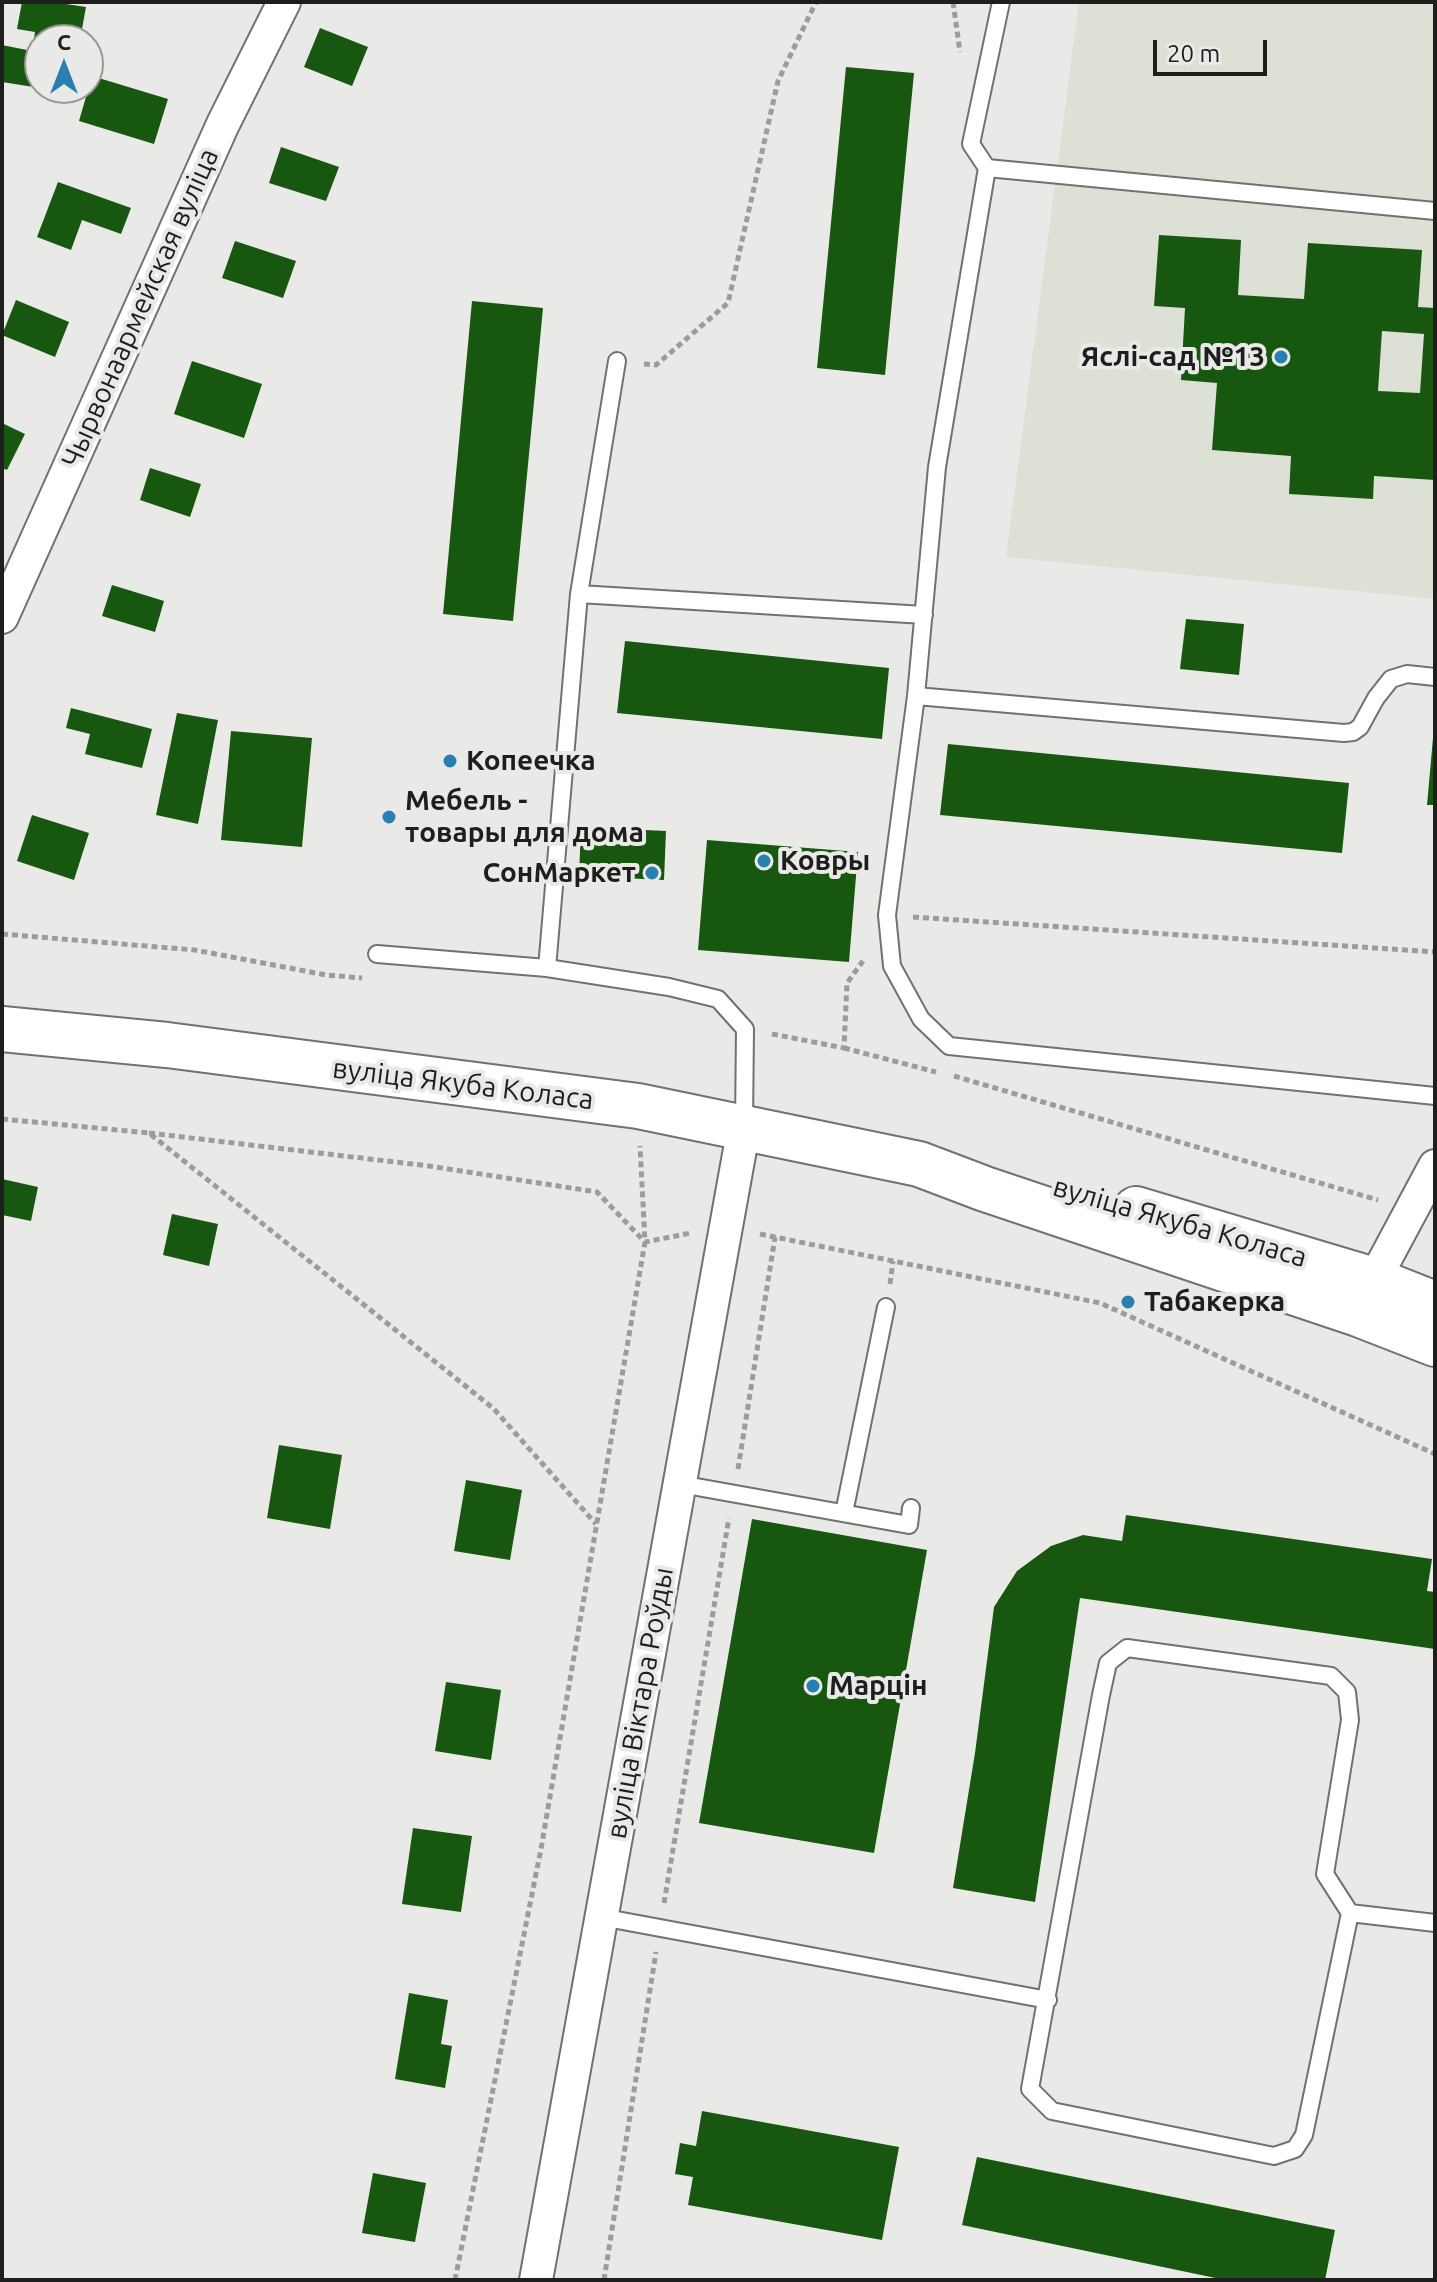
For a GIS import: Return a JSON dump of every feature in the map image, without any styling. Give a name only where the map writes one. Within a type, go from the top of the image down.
[{"type":"main road","name":"вуліца Якуба Коласа","points":[[2,1029],[167,1045],[638,1106],[919,1164],[1358,1314],[1435,1344]]},
{"type":"main road","name":"вуліца Якуба Коласа","points":[[919,1164],[996,1168],[1374,1280],[1435,1304]]},
{"type":"street","name":"Чырвонаармейская вуліца","points":[[2,617],[223,124],[284,2]]},
{"type":"street","name":"вуліца Віктара Роўды","points":[[536,2280],[744,1127]]},
{"type":"street","points":[[1374,1280],[1435,1166]]},
{"type":"lane","points":[[1001,2],[971,144],[987,168],[937,467],[916,696],[887,915],[892,966],[921,1019],[949,1046],[1435,1096]]},
{"type":"lane","points":[[987,168],[1435,211]]},
{"type":"lane","points":[[547,968],[579,594],[617,361]]},
{"type":"lane","points":[[579,594],[924,615]]},
{"type":"lane","points":[[916,696],[1344,733],[1360,727],[1391,679],[1407,674],[1435,677]]},
{"type":"lane","points":[[377,954],[547,968],[669,987],[718,999],[745,1029],[744,1127]]},
{"type":"lane","points":[[844,1513],[886,1307]]},
{"type":"lane","points":[[680,1484],[909,1525],[911,1508]]},
{"type":"lane","points":[[1127,1648],[1331,1676],[1347,1692],[1350,1720],[1325,1874],[1350,1913],[1304,2135],[1295,2149],[1274,2156],[1052,2111],[1030,2089],[1108,1663],[1127,1648]]},
{"type":"lane","points":[[1350,1913],[1435,1923]]},
{"type":"lane","points":[[601,1917],[1048,2000]]},
{"type":"path","points":[[617,361],[656,365],[728,303],[778,81],[816,2]]},
{"type":"path","points":[[887,915],[1435,952]]},
{"type":"path","points":[[844,1048],[954,1076],[1412,1210]]},
{"type":"path","points":[[455,2280],[541,1849],[645,1242],[638,1106]]},
{"type":"path","points":[[2,1119],[429,1166],[597,1192],[645,1242]]},
{"type":"path","points":[[149,1133],[493,1408],[597,1525]]},
{"type":"path","points":[[645,1242],[726,1227],[1100,1303],[1435,1454]]},
{"type":"path","points":[[604,2280],[659,1928],[775,1237]]},
{"type":"shaded area","points":[[1079,2],[1435,2],[1435,599],[1006,557]]},
{"type":"building","points":[[22,2],[53,2],[86,7],[83,24],[24,24],[24,30],[17,29]]},
{"type":"building","points":[[320,28],[368,47],[352,86],[304,67]]},
{"type":"building","points":[[2,45],[24,49],[24,85],[2,82]]},
{"type":"building","points":[[846,67],[914,73],[885,375],[817,368]]},
{"type":"building","points":[[104,80],[168,99],[154,144],[79,121],[84,104],[104,104]]},
{"type":"building","points":[[281,147],[339,167],[326,201],[269,183]]},
{"type":"building","points":[[58,182],[131,208],[121,234],[82,220],[71,250],[37,237]]},
{"type":"building","name":"Яслі-сад №13","points":[[1159,235],[1241,240],[1238,295],[1304,299],[1308,243],[1422,250],[1418,307],[1435,308],[1435,480],[1374,476],[1373,499],[1289,494],[1291,456],[1212,450],[1217,383],[1181,380],[1185,308],[1154,306]],"holes":[[[1382,331],[1424,334],[1420,393],[1378,391]]]},
{"type":"building","points":[[235,241],[296,261],[283,298],[222,278]]},
{"type":"building","points":[[16,300],[69,322],[55,357],[2,335]]},
{"type":"building","points":[[472,301],[543,308],[513,621],[443,614]]},
{"type":"building","points":[[192,361],[262,384],[244,438],[174,414]]},
{"type":"building","points":[[2,423],[25,434],[7,470],[2,468]]},
{"type":"building","points":[[150,468],[201,484],[190,517],[140,500]]},
{"type":"building","points":[[112,585],[164,601],[155,632],[102,616]]},
{"type":"building","points":[[1186,619],[1244,624],[1239,675],[1180,669]]},
{"type":"building","points":[[625,641],[889,668],[882,739],[617,713]]},
{"type":"building","points":[[71,708],[152,729],[142,768],[85,754],[90,734],[66,728]]},
{"type":"building","points":[[177,713],[218,720],[198,824],[156,815]]},
{"type":"building","points":[[231,731],[312,738],[302,847],[221,840]]},
{"type":"building","points":[[1433,738],[1435,805],[1427,805]]},
{"type":"building","points":[[948,744],[1349,783],[1342,853],[940,815]]},
{"type":"building","points":[[32,815],[89,833],[74,880],[17,861]]},
{"type":"building","points":[[581,827],[666,831],[664,880],[579,876]]},
{"type":"building","points":[[707,840],[858,852],[849,962],[698,950]]},
{"type":"building","points":[[2,1179],[38,1187],[31,1221],[2,1215]]},
{"type":"building","points":[[172,1214],[218,1224],[209,1266],[163,1255]]},
{"type":"building","points":[[279,1445],[342,1455],[330,1529],[267,1518]]},
{"type":"building","points":[[466,1480],[522,1490],[510,1560],[454,1551]]},
{"type":"building","points":[[1126,1515],[1432,1559],[1427,1591],[1435,1592],[1435,1649],[1080,1598],[1035,1902],[953,1888],[994,1607],[1017,1571],[1051,1546],[1083,1535],[1122,1541]]},
{"type":"building","name":"Марцін","points":[[752,1519],[927,1550],[874,1853],[699,1823]]},
{"type":"building","points":[[446,1682],[501,1690],[491,1760],[435,1751]]},
{"type":"building","points":[[413,1828],[472,1836],[461,1912],[402,1904]]},
{"type":"building","points":[[409,1993],[448,2000],[441,2044],[452,2046],[445,2088],[395,2079]]},
{"type":"building","points":[[702,2111],[899,2147],[882,2240],[688,2205],[693,2177],[675,2174],[680,2143],[696,2146]]},
{"type":"building","points":[[977,2157],[1335,2230],[1325,2280],[1225,2280],[962,2225]]},
{"type":"building","points":[[373,2173],[426,2183],[415,2242],[362,2233]]},
{"type":"place","name":"Яслі-сад №13","points":[[1281,357]]},
{"type":"place","name":"Копеечка","points":[[450,761]]},
{"type":"place","name":"Мебель - товары для дома","points":[[389,817]]},
{"type":"place","name":"Ковры","points":[[764,861]]},
{"type":"place","name":"СонМаркет","points":[[652,873]]},
{"type":"place","name":"Табакерка","points":[[1128,1302]]},
{"type":"place","name":"Марцін","points":[[813,1686]]}]
